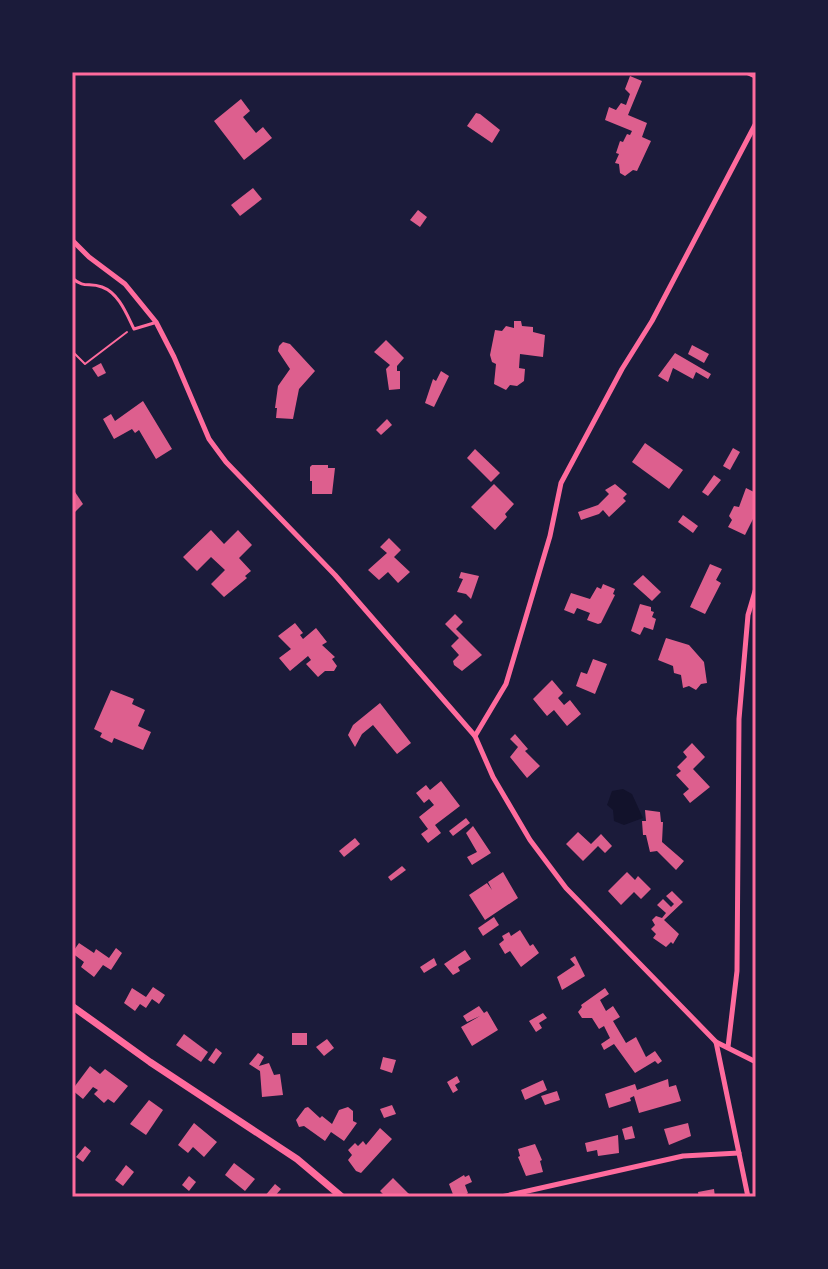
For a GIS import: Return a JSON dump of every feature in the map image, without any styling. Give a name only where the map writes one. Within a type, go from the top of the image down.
[{"type":"main road","points":[[72,1006],[150,1062],[297,1159],[342,1197]]},
{"type":"street","points":[[475,736],[506,684],[550,536],[561,483],[622,369],[652,321],[756,123]]},
{"type":"street","points":[[72,240],[125,284],[156,322],[209,439],[226,462],[335,575],[475,736],[493,777],[530,840],[566,888],[716,1042],[756,1062]]},
{"type":"street","points":[[728,1047],[737,971],[739,719],[748,615],[756,588]]},
{"type":"street","points":[[716,1042],[748,1197]]},
{"type":"street","points":[[501,1197],[683,1156],[739,1153]]},
{"type":"lane","points":[[72,278],[81,285],[102,287],[110,292],[120,302],[134,329],[156,322]]},
{"type":"path","points":[[743,72],[756,78]]},
{"type":"path","points":[[72,351],[85,364],[133,327]]},
{"type":"shaded area","points":[[623,789],[632,794],[643,818],[624,825],[614,821],[613,810],[607,805],[612,791]]},
{"type":"building","points":[[630,76],[642,81],[628,115],[647,123],[642,137],[651,141],[637,171],[633,170],[625,176],[620,173],[619,164],[615,163],[619,154],[616,153],[620,141],[623,142],[632,131],[605,120],[609,107],[616,110],[621,103],[626,105],[630,94],[625,89]]},
{"type":"building","points":[[241,99],[250,111],[243,117],[256,133],[263,127],[272,138],[244,160],[214,121]]},
{"type":"building","points":[[476,113],[500,130],[492,143],[467,126]]},
{"type":"building","points":[[253,188],[262,199],[240,216],[231,205]]},
{"type":"building","points":[[418,210],[427,217],[420,227],[410,220]]},
{"type":"building","points":[[514,321],[521,321],[522,326],[533,327],[533,332],[545,335],[543,357],[520,354],[519,368],[525,369],[524,381],[517,386],[510,385],[506,390],[494,384],[496,364],[490,355],[495,330],[502,331],[506,326],[514,328]]},
{"type":"building","points":[[386,340],[404,358],[397,366],[400,389],[389,390],[386,369],[390,365],[374,352]]},
{"type":"building","points":[[283,342],[290,344],[315,371],[299,389],[293,419],[276,418],[278,386],[290,369],[278,351]]},
{"type":"building","points":[[692,345],[709,354],[704,363],[688,354]]},
{"type":"building","points":[[675,353],[711,374],[708,379],[696,372],[693,379],[673,368],[668,382],[658,376]]},
{"type":"building","points":[[101,363],[106,373],[98,377],[92,368]]},
{"type":"building","points":[[441,371],[449,376],[434,407],[425,403],[433,379],[436,381]]},
{"type":"building","points":[[143,401],[172,449],[156,459],[139,430],[135,433],[132,429],[114,439],[103,419],[111,414],[115,421]]},
{"type":"building","points":[[387,419],[392,425],[381,435],[376,430]]},
{"type":"building","points":[[645,443],[683,470],[669,489],[632,462]]},
{"type":"building","points":[[733,448],[740,452],[730,470],[723,466]]},
{"type":"building","points":[[475,449],[500,473],[491,482],[467,458]]},
{"type":"building","points":[[312,465],[335,468],[332,494],[312,494]]},
{"type":"building","points":[[714,475],[721,480],[708,496],[702,492]]},
{"type":"building","points":[[494,484],[514,504],[495,530],[471,507]]},
{"type":"building","points":[[615,484],[627,494],[623,498],[626,501],[609,517],[603,510],[581,520],[578,512],[598,505],[609,494],[605,490]]},
{"type":"building","points":[[746,488],[756,493],[753,505],[756,513],[745,535],[728,527],[732,520],[729,516],[734,506],[739,507]]},
{"type":"building","points":[[75,492],[83,504],[72,515],[72,496]]},
{"type":"building","points":[[683,515],[698,526],[693,533],[678,522]]},
{"type":"building","points":[[211,530],[224,544],[238,530],[252,545],[239,558],[251,571],[224,597],[211,584],[225,570],[211,557],[197,571],[183,557]]},
{"type":"building","points":[[389,538],[401,550],[394,557],[410,572],[398,583],[388,572],[379,580],[368,570],[387,553],[380,547]]},
{"type":"building","points":[[710,564],[722,569],[716,580],[721,583],[705,614],[690,607]]},
{"type":"building","points":[[461,572],[479,576],[471,599],[457,592],[463,579],[459,578]]},
{"type":"building","points":[[643,575],[661,592],[652,601],[633,584]]},
{"type":"building","points":[[603,584],[615,589],[615,595],[601,623],[587,620],[590,613],[577,608],[574,614],[564,610],[571,593],[590,599],[597,587],[601,589]]},
{"type":"building","points":[[640,604],[651,607],[654,612],[652,617],[656,619],[653,630],[644,627],[640,635],[631,631]]},
{"type":"building","points":[[455,614],[463,622],[456,629],[482,655],[462,671],[454,665],[453,661],[459,655],[451,646],[459,638],[445,624]]},
{"type":"building","points":[[295,623],[303,633],[300,635],[303,639],[316,628],[327,642],[322,645],[335,657],[332,659],[337,666],[334,671],[325,671],[318,677],[306,664],[311,660],[308,656],[290,671],[279,658],[291,649],[278,636]]},
{"type":"building","points":[[666,638],[689,645],[704,662],[707,683],[696,690],[689,686],[683,688],[681,675],[674,673],[673,666],[658,660]]},
{"type":"building","points":[[593,659],[607,664],[595,694],[576,686],[581,672],[587,674]]},
{"type":"building","points":[[552,680],[563,693],[558,698],[564,705],[570,700],[581,714],[567,726],[554,710],[547,716],[533,699]]},
{"type":"building","points":[[111,690],[134,699],[132,704],[145,710],[138,726],[151,732],[143,750],[114,738],[112,743],[100,737],[102,733],[94,729]]},
{"type":"building","points":[[380,703],[411,743],[397,754],[373,725],[362,734],[355,747],[348,735],[353,725]]},
{"type":"building","points":[[515,734],[528,749],[525,751],[540,766],[527,778],[510,757],[518,747],[510,739]]},
{"type":"building","points":[[692,743],[705,757],[693,769],[710,787],[690,803],[683,794],[689,789],[676,775],[681,771],[677,767],[687,757],[683,752]]},
{"type":"building","points":[[441,781],[460,806],[435,825],[441,833],[428,843],[421,834],[428,829],[419,817],[434,805],[429,799],[424,803],[416,793],[426,785],[430,790]]},
{"type":"building","points":[[645,810],[660,812],[662,842],[684,861],[676,870],[657,851],[650,852],[646,835],[643,835]]},
{"type":"building","points":[[466,818],[470,823],[453,836],[449,831]]},
{"type":"building","points":[[473,826],[491,853],[472,865],[467,857],[477,852],[466,833]]},
{"type":"building","points":[[578,832],[591,844],[601,834],[612,846],[605,853],[598,846],[583,861],[566,844]]},
{"type":"building","points":[[355,838],[360,844],[344,857],[339,851]]},
{"type":"building","points":[[402,866],[406,870],[391,881],[388,877]]},
{"type":"building","points":[[503,872],[518,898],[485,920],[469,895],[487,883],[492,890],[488,882]]},
{"type":"building","points":[[627,872],[635,880],[638,876],[651,889],[641,899],[634,892],[621,905],[608,891]]},
{"type":"building","points":[[672,891],[683,902],[664,920],[679,934],[673,944],[671,942],[666,947],[653,938],[656,934],[651,929],[655,925],[652,920],[656,916],[662,918],[666,913],[657,905],[663,899],[671,907],[674,904],[666,896]]},
{"type":"building","points":[[494,917],[499,925],[483,936],[478,928]]},
{"type":"building","points":[[520,930],[530,946],[533,944],[539,953],[521,967],[510,951],[505,954],[499,944],[504,940],[502,936],[509,932],[511,936]]},
{"type":"building","points":[[79,943],[109,958],[116,948],[122,953],[111,970],[103,965],[94,977],[81,967],[84,962],[72,953]]},
{"type":"building","points":[[465,950],[471,959],[458,967],[460,971],[453,975],[444,964]]},
{"type":"building","points":[[575,956],[585,976],[562,990],[557,977],[575,965],[570,959]]},
{"type":"building","points":[[434,958],[437,965],[424,973],[420,967]]},
{"type":"building","points":[[153,987],[165,995],[159,1004],[152,999],[146,1008],[140,1004],[135,1011],[124,1003],[132,988],[146,997]]},
{"type":"building","points":[[605,988],[609,994],[600,1000],[606,1011],[613,1006],[620,1017],[613,1021],[626,1043],[636,1037],[646,1057],[655,1051],[662,1061],[658,1064],[655,1061],[635,1073],[614,1044],[604,1050],[601,1044],[610,1038],[604,1026],[599,1029],[592,1018],[582,1018],[578,1012],[581,1005]]},
{"type":"building","points":[[479,1006],[484,1013],[487,1011],[498,1030],[472,1046],[461,1027],[480,1016],[467,1022],[463,1016]]},
{"type":"building","points":[[543,1013],[547,1018],[539,1023],[542,1028],[536,1032],[529,1021]]},
{"type":"building","points":[[292,1033],[307,1033],[307,1045],[292,1045]]},
{"type":"building","points":[[184,1034],[208,1052],[201,1062],[176,1045]]},
{"type":"building","points":[[327,1039],[334,1048],[324,1056],[316,1047]]},
{"type":"building","points":[[216,1048],[222,1053],[214,1064],[208,1060]]},
{"type":"building","points":[[258,1053],[264,1057],[259,1066],[269,1063],[274,1075],[280,1074],[283,1095],[262,1097],[260,1071],[249,1064]]},
{"type":"building","points":[[383,1057],[396,1060],[392,1073],[380,1069]]},
{"type":"building","points":[[90,1066],[100,1074],[105,1069],[128,1086],[114,1103],[108,1099],[104,1103],[94,1094],[98,1090],[93,1087],[83,1099],[72,1090]]},
{"type":"building","points":[[457,1076],[460,1082],[455,1085],[458,1090],[453,1093],[447,1082]]},
{"type":"building","points":[[668,1079],[669,1087],[676,1085],[681,1101],[639,1113],[634,1096],[630,1098],[631,1101],[609,1108],[605,1094],[635,1084],[637,1090]]},
{"type":"building","points":[[543,1080],[547,1090],[525,1100],[521,1090]]},
{"type":"building","points":[[557,1091],[560,1100],[545,1105],[541,1096]]},
{"type":"building","points":[[149,1100],[163,1110],[146,1135],[130,1124]]},
{"type":"building","points":[[392,1105],[396,1114],[384,1118],[380,1109]]},
{"type":"building","points":[[308,1107],[332,1124],[339,1110],[348,1107],[353,1111],[353,1121],[357,1123],[344,1141],[331,1132],[325,1141],[304,1126],[299,1127],[296,1120]]},
{"type":"building","points":[[194,1123],[217,1142],[204,1157],[193,1147],[188,1153],[178,1145]]},
{"type":"building","points":[[688,1123],[691,1136],[669,1145],[664,1129]]},
{"type":"building","points":[[632,1126],[635,1138],[625,1140],[622,1129]]},
{"type":"building","points":[[380,1128],[392,1139],[361,1173],[356,1171],[348,1160],[352,1155],[348,1150],[355,1143],[358,1146],[363,1141],[366,1145]]},
{"type":"building","points":[[618,1135],[619,1153],[598,1156],[597,1150],[587,1152],[585,1143]]},
{"type":"building","points":[[535,1144],[543,1172],[526,1176],[518,1149]]},
{"type":"building","points":[[85,1146],[91,1151],[83,1162],[76,1157]]},
{"type":"building","points":[[234,1163],[255,1179],[245,1191],[225,1175]]},
{"type":"building","points":[[126,1165],[134,1172],[123,1186],[115,1180]]},
{"type":"building","points":[[469,1175],[472,1182],[465,1185],[468,1193],[454,1197],[449,1184]]},
{"type":"building","points":[[189,1176],[196,1182],[189,1191],[182,1185]]},
{"type":"building","points":[[393,1178],[413,1197],[386,1197],[380,1191]]},
{"type":"building","points":[[275,1184],[281,1189],[274,1197],[264,1197]]},
{"type":"building","points":[[714,1189],[715,1197],[699,1197],[698,1192]]}]
